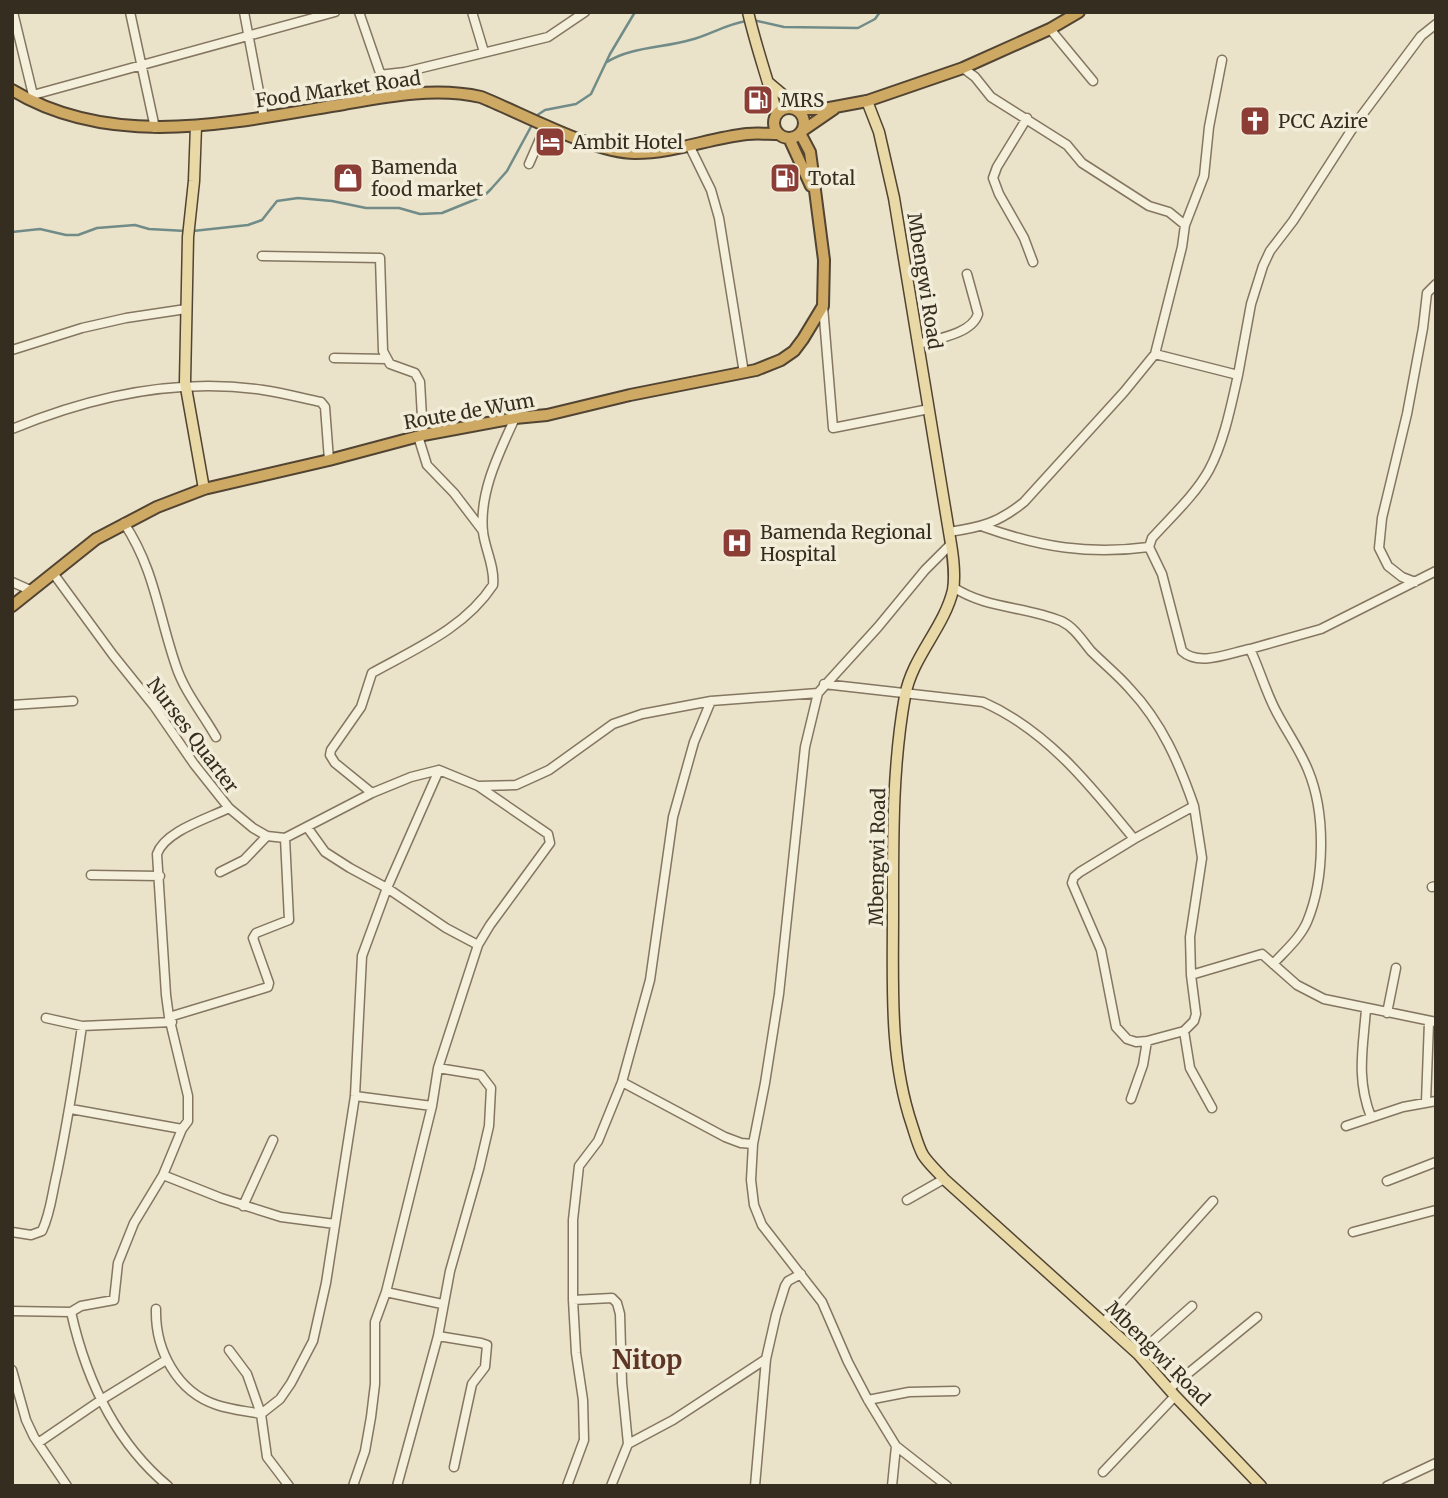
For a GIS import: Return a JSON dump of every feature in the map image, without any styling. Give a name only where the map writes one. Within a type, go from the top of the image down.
[{"type":"highway","points":[[814,192],[784,136],[775,125],[777,115],[784,109],[836,107],[867,101],[963,68],[1050,29],[1079,12]]},
{"type":"highway","name":"Food Market Road","points":[[13,91],[88,120],[155,128],[197,126],[388,96],[427,93],[481,97],[616,151],[654,152],[746,134],[784,136]]},
{"type":"highway","points":[[784,136],[801,132],[836,107]]},
{"type":"highway","points":[[793,109],[804,121],[801,132],[810,152],[824,260],[823,306]]},
{"type":"highway","name":"Food Market Road","points":[[746,134],[765,125],[777,115]]},
{"type":"highway","name":"Route de Wum","points":[[12,606],[96,539],[157,507],[204,489],[329,460],[420,435],[547,415],[630,395],[744,373],[781,360],[794,351],[823,306]]},
{"type":"main road","points":[[748,12],[757,53],[769,83],[777,115]]},
{"type":"main road","points":[[769,83],[788,99],[793,109]]},
{"type":"main road","name":"Mbengwi Road","points":[[867,101],[879,132],[894,198],[951,544],[953,587],[948,604],[913,672],[905,695],[893,817],[895,1054],[904,1102],[923,1156],[944,1179],[1138,1354],[1261,1486]]},
{"type":"main road","points":[[197,126],[188,237],[186,388],[204,489]]},
{"type":"street","points":[[13,12],[32,98],[141,64],[335,12]]},
{"type":"street","points":[[130,12],[155,128]]},
{"type":"street","points":[[244,12],[264,117]]},
{"type":"street","points":[[359,12],[388,96]]},
{"type":"street","points":[[472,12],[484,52]]},
{"type":"street","points":[[379,75],[405,72],[548,37],[585,12]]},
{"type":"street","points":[[1436,24],[1421,36],[1356,123],[1293,221],[1270,251],[1251,304],[1238,375],[1223,432],[1209,470],[1152,538],[1149,547],[1162,574],[1182,651],[1197,659],[1250,649],[1321,628],[1436,571]]},
{"type":"street","points":[[1050,29],[1093,82]]},
{"type":"street","points":[[949,532],[984,527],[1024,502],[1156,354],[1185,225],[1204,176],[1209,127],[1222,60]]},
{"type":"street","points":[[963,68],[975,77],[991,97],[1067,145],[1082,163],[1149,206],[1169,212],[1185,225]]},
{"type":"street","points":[[1027,118],[993,178],[1024,238],[1033,262]]},
{"type":"street","points":[[529,164],[543,123]]},
{"type":"street","points":[[690,145],[719,218],[744,373]]},
{"type":"street","points":[[262,256],[380,258],[383,351],[394,366],[415,373],[420,382],[420,435],[427,465],[454,493],[483,531]]},
{"type":"street","points":[[918,344],[963,330],[977,319],[967,274]]},
{"type":"street","points":[[1415,582],[1402,577],[1388,566],[1379,548],[1382,518],[1407,414],[1421,340],[1427,293],[1430,287],[1436,284]]},
{"type":"street","points":[[823,306],[833,428],[929,409]]},
{"type":"street","points":[[12,350],[82,328],[186,309]]},
{"type":"street","points":[[1156,354],[1238,375]]},
{"type":"street","points":[[334,358],[387,359]]},
{"type":"street","points":[[12,429],[78,405],[152,388],[262,390],[321,402],[325,407],[329,460]]},
{"type":"street","points":[[372,793],[335,764],[330,755],[331,750],[361,707],[372,673],[458,623],[493,585],[483,531],[484,503],[493,471],[515,418]]},
{"type":"street","points":[[124,523],[138,543],[150,572],[179,676],[216,737]]},
{"type":"street","points":[[984,527],[1031,541],[1091,551],[1113,552],[1149,547]]},
{"type":"street","points":[[947,1486],[896,1446],[848,1362],[822,1302],[762,1225],[754,1205],[751,1180],[753,1144],[779,994],[805,747],[818,693],[951,544]]},
{"type":"street","name":"Nurses Quarter","points":[[53,573],[229,808],[267,836],[285,838]]},
{"type":"street","points":[[12,582],[30,590]]},
{"type":"street","points":[[953,587],[973,599],[1055,619],[1073,629],[1130,689],[1163,732],[1178,760],[1194,806],[1202,858],[1191,937],[1191,975],[1196,1014],[1194,1021],[1184,1031],[1136,1042],[1127,1039],[1116,1027],[1101,950],[1072,883],[1080,872],[1194,806]]},
{"type":"street","points":[[1250,649],[1276,712],[1309,771],[1319,815],[1320,872],[1307,921],[1301,932],[1273,964]]},
{"type":"street","points":[[824,684],[984,702],[1001,710],[1031,729],[1059,754],[1086,781],[1134,839]]},
{"type":"street","points":[[478,786],[516,785],[530,781],[613,724],[642,714],[711,701],[818,693]]},
{"type":"street","points":[[12,705],[73,701]]},
{"type":"street","points":[[567,1486],[584,1440],[583,1400],[576,1353],[573,1300],[573,1220],[579,1166],[598,1141],[622,1082],[650,980],[673,817],[686,764],[711,701]]},
{"type":"street","points":[[156,1309],[155,1326],[166,1360],[195,1395],[229,1409],[261,1414],[280,1399],[291,1383],[313,1341],[326,1283],[355,1096],[362,957],[387,888],[439,770]]},
{"type":"street","points":[[46,1018],[82,1026],[170,1019],[268,987],[253,934],[289,920],[285,838],[372,793],[411,777],[439,770],[478,786],[548,834],[550,843],[478,945],[438,1068],[432,1106],[386,1292],[375,1322],[375,1384],[371,1417],[365,1451],[353,1486]]},
{"type":"street","points":[[12,1311],[71,1312],[81,1306],[114,1300],[118,1263],[134,1223],[163,1175],[188,1121],[188,1096],[170,1019],[158,855],[160,845],[170,836],[229,808]]},
{"type":"street","points":[[307,827],[325,852],[478,945]]},
{"type":"street","points":[[220,872],[244,860],[267,836]]},
{"type":"street","points":[[91,875],[160,876]]},
{"type":"street","points":[[1191,975],[1259,955],[1264,956],[1297,985],[1336,1004],[1432,1022],[1431,1102],[1346,1126]]},
{"type":"street","points":[[1387,1013],[1396,968]]},
{"type":"street","points":[[1366,1009],[1360,1078],[1364,1100],[1371,1117]]},
{"type":"street","points":[[12,1232],[31,1236],[42,1231],[50,1215],[52,1192],[71,1108],[82,1026]]},
{"type":"street","points":[[1184,1031],[1190,1068],[1212,1108]]},
{"type":"street","points":[[1131,1099],[1143,1065],[1147,1041]]},
{"type":"street","points":[[397,1486],[438,1336],[442,1304],[489,1126],[491,1088],[481,1076],[438,1068]]},
{"type":"street","points":[[622,1082],[725,1137],[753,1144]]},
{"type":"street","points":[[355,1096],[432,1106]]},
{"type":"street","points":[[71,1108],[182,1129]]},
{"type":"street","points":[[243,1206],[273,1140]]},
{"type":"street","points":[[1387,1181],[1436,1162]]},
{"type":"street","points":[[163,1175],[243,1206],[281,1217],[335,1224]]},
{"type":"street","points":[[907,1200],[944,1179]]},
{"type":"street","points":[[1104,1322],[1213,1201]]},
{"type":"street","points":[[1353,1232],[1436,1210]]},
{"type":"street","points":[[755,1486],[766,1359],[785,1286],[788,1281],[801,1274]]},
{"type":"street","points":[[386,1292],[442,1304]]},
{"type":"street","points":[[573,1300],[612,1298],[617,1303],[620,1314],[622,1383],[628,1444],[611,1486]]},
{"type":"street","points":[[1138,1354],[1192,1306]]},
{"type":"street","points":[[71,1312],[80,1352],[115,1428],[148,1469],[168,1486]]},
{"type":"street","points":[[1103,1472],[1172,1392],[1257,1317]]},
{"type":"street","points":[[438,1336],[488,1345],[485,1367],[472,1384],[454,1466]]},
{"type":"street","points":[[229,1350],[247,1374],[261,1414],[267,1457],[289,1486]]},
{"type":"street","points":[[628,1444],[673,1420],[766,1359]]},
{"type":"street","points":[[38,1443],[166,1360]]},
{"type":"street","points":[[12,1370],[26,1420],[67,1486]]},
{"type":"street","points":[[868,1400],[909,1392],[955,1391]]},
{"type":"street","points":[[892,1486],[896,1446]]},
{"type":"street","points":[[1387,1486],[1436,1463]]},
{"type":"waterway","points":[[536,116],[545,110],[576,104],[591,94],[610,54],[635,12]]},
{"type":"waterway","points":[[753,20],[784,27],[858,28],[875,19],[880,12]]},
{"type":"waterway","points":[[607,62],[626,53],[680,43],[747,21]]},
{"type":"waterway","points":[[193,231],[248,225],[262,220],[277,201],[298,198],[366,208],[399,208],[420,214],[442,213],[484,196],[507,171],[533,123]]},
{"type":"waterway","points":[[12,232],[40,229],[78,235],[97,228],[135,225],[149,229],[186,231]]},
{"type":"place","name":"MRS","points":[[758,100]]},
{"type":"place","name":"PCC Azire","points":[[1255,121]]},
{"type":"place","name":"Ambit Hotel","points":[[550,142]]},
{"type":"place","name":"Bamenda food market","points":[[348,178]]},
{"type":"place","name":"Total","points":[[785,178]]},
{"type":"place","name":"Bamenda Regional Hospital","points":[[737,543]]},
{"type":"district","name":"Nitop","points":[[647,1360]]}]
